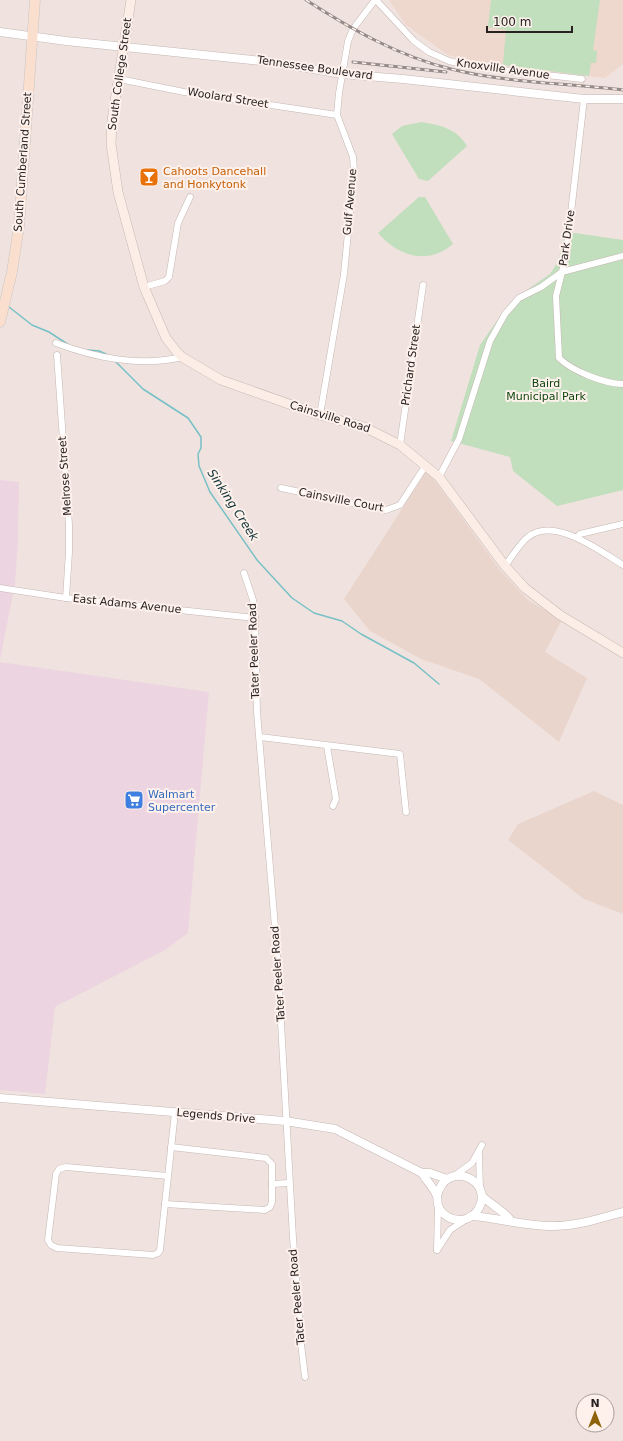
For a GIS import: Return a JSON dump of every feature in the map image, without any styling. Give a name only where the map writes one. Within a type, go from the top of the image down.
[{"type":"main road","name":"South Cumberland Street","points":[[0,322],[12,272],[19,226],[25,163],[35,0]]},
{"type":"main road","name":"South College Street","points":[[131,0],[112,120],[110,144],[118,192],[144,288]]},
{"type":"main road","name":"Cainsville Road","points":[[144,288],[166,338],[182,357],[221,380],[320,415],[364,427],[400,444],[439,477],[504,566],[525,588],[548,606],[623,653]]},
{"type":"street","name":"Gulf Avenue","points":[[320,415],[344,274],[354,171],[353,156],[337,115],[345,49],[353,29],[376,0]]},
{"type":"street","name":"Knoxville Avenue","points":[[376,0],[414,41],[429,52],[449,61],[475,67],[582,79]]},
{"type":"street","name":"Tennessee Boulevard","points":[[0,32],[124,47],[272,62],[342,74],[403,79],[584,99],[623,99]]},
{"type":"street","name":"Woolard Street","points":[[119,79],[184,92],[337,115]]},
{"type":"street","name":"Park Drive","points":[[439,477],[459,439],[490,341],[505,314],[519,298],[541,287],[562,272],[568,248],[584,99]]},
{"type":"street","points":[[144,288],[165,281],[169,277],[178,223],[190,197]]},
{"type":"street","points":[[623,256],[562,272],[556,296],[557,344],[559,358],[566,365],[598,379],[608,383],[623,384]]},
{"type":"street","name":"Prichard Street","points":[[400,444],[423,285]]},
{"type":"street","points":[[56,343],[79,352],[133,360],[164,362],[182,357]]},
{"type":"street","name":"Melrose Street","points":[[57,355],[69,525],[66,598]]},
{"type":"street","name":"Cainsville Court","points":[[282,488],[386,510],[400,505],[426,465]]},
{"type":"street","points":[[577,537],[580,534],[623,524]]},
{"type":"street","points":[[504,566],[528,537],[539,531],[577,537],[623,564]]},
{"type":"street","name":"Tater Peeler Road","points":[[244,573],[253,600],[255,618],[255,683],[277,951],[289,1184],[301,1344],[305,1377]]},
{"type":"street","name":"East Adams Avenue","points":[[0,588],[66,598],[255,618]]},
{"type":"street","points":[[260,737],[400,754],[406,812]]},
{"type":"street","points":[[327,746],[336,799],[333,806]]},
{"type":"street","name":"Legends Drive","points":[[0,1098],[285,1121],[335,1129],[420,1172],[469,1178],[492,1206],[507,1214],[511,1220]]},
{"type":"street","points":[[168,1176],[66,1167],[59,1169],[56,1174],[48,1240],[51,1245],[57,1248],[153,1255],[158,1253],[160,1250],[175,1112]]},
{"type":"street","points":[[165,1204],[265,1210],[270,1207],[272,1202],[272,1164],[266,1158],[171,1147]]},
{"type":"street","points":[[437,1196],[442,1183],[470,1166],[481,1148],[480,1208],[450,1230],[437,1250],[438,1206]]},
{"type":"street","name":"Legends Drive","points":[[420,1172],[437,1196],[438,1206],[445,1215],[451,1219],[468,1218],[504,1222],[511,1220],[541,1226],[565,1226],[579,1224],[623,1212]]},
{"type":"street","points":[[272,1184],[289,1184]]},
{"type":"shaded area","points":[[389,0],[623,0],[623,64],[605,78],[484,64],[448,55],[406,25]]},
{"type":"shaded area","points":[[427,470],[500,570],[528,600],[562,620],[545,652],[587,678],[559,742],[479,679],[421,659],[370,631],[344,599]]},
{"type":"shaded area","points":[[0,480],[19,482],[18,542],[15,584],[0,660]]},
{"type":"shaded area","points":[[0,662],[209,692],[188,933],[165,950],[55,1007],[45,1094],[0,1090]]},
{"type":"shaded area","points":[[594,791],[623,805],[623,914],[584,899],[508,840],[518,824]]},
{"type":"green space","points":[[491,0],[600,0],[593,50],[597,51],[596,63],[591,63],[589,76],[503,65],[506,30],[488,27]]},
{"type":"green space","points":[[421,122],[435,124],[453,131],[467,146],[428,181],[419,179],[392,134],[402,126]]},
{"type":"green space","points":[[419,197],[425,197],[453,244],[443,251],[433,255],[413,255],[394,248],[378,233]]},
{"type":"green space","name":"Baird Municipal Park","points":[[575,233],[623,240],[623,490],[557,506],[513,471],[510,457],[451,441],[480,345],[508,305],[550,274],[559,260],[563,235]]},
{"type":"waterway","name":"Sinking Creek","points":[[9,307],[32,325],[49,332],[69,345]]},
{"type":"waterway","name":"Sinking Creek","points":[[88,350],[99,351],[106,354]]},
{"type":"waterway","name":"Sinking Creek","points":[[115,361],[143,389],[188,418],[201,437],[201,448],[198,454],[199,466],[210,492],[257,560],[292,598],[314,613],[342,621],[361,634],[414,663],[439,684]]},
{"type":"railway","points":[[306,0],[340,21],[394,49],[412,57],[451,69],[493,77],[623,90]]},
{"type":"railway","points":[[353,62],[446,72]]},
{"type":"place","name":"Cahoots Dancehall and Honkytonk","points":[[149,177]]},
{"type":"place","name":"Walmart Supercenter","points":[[134,800]]}]
